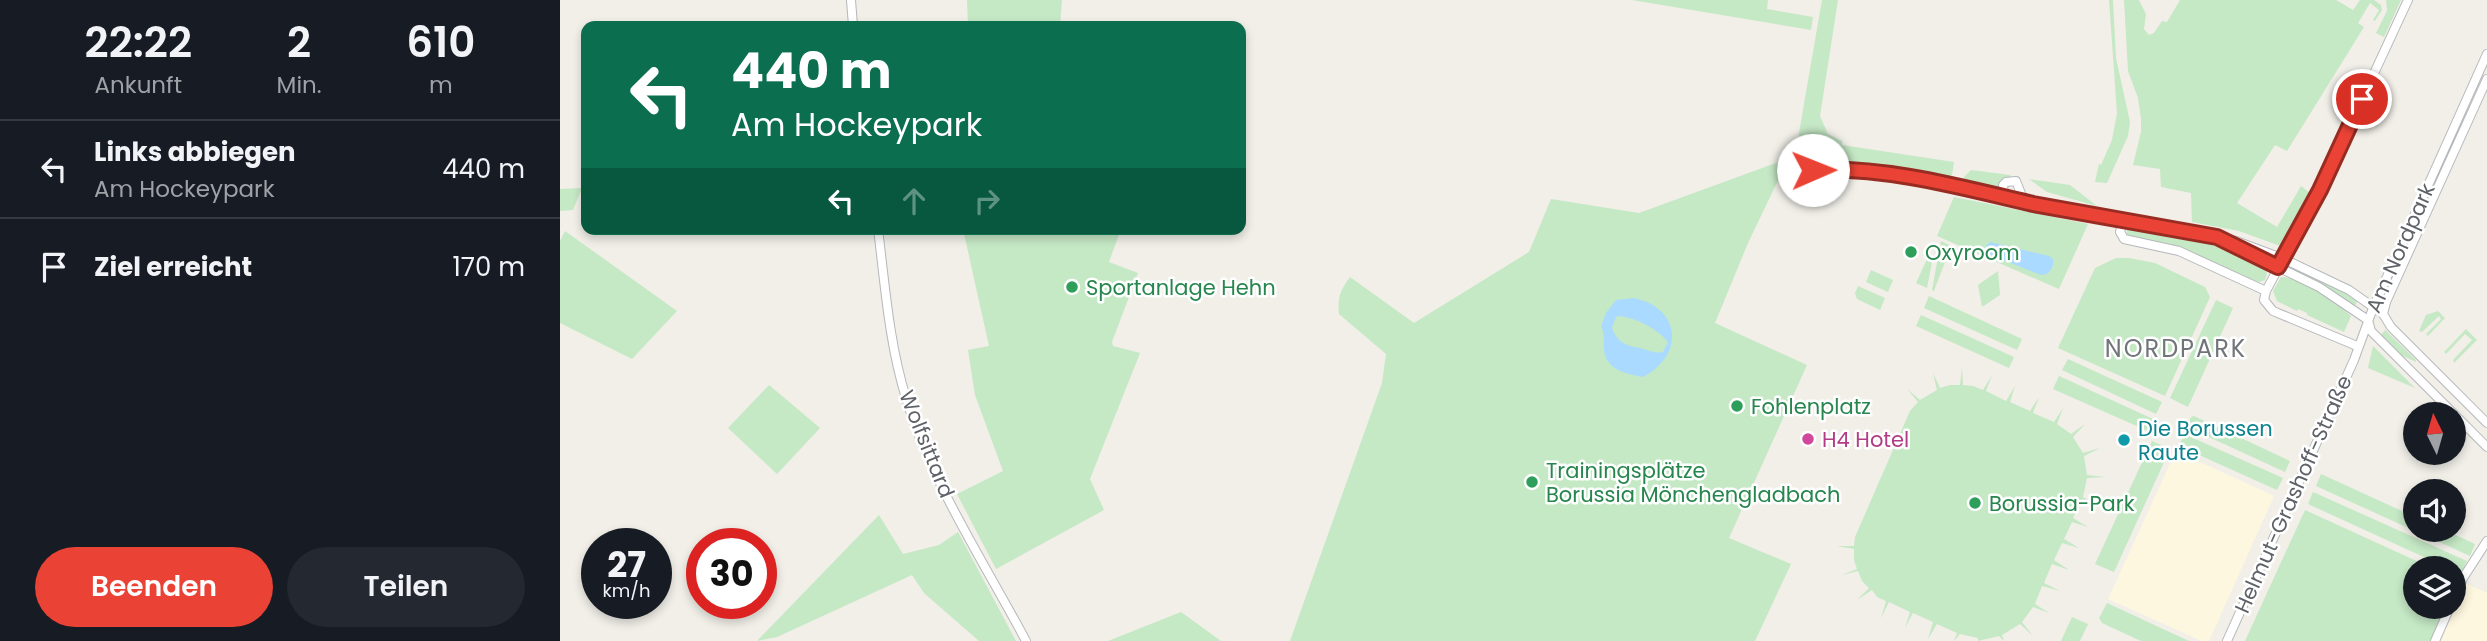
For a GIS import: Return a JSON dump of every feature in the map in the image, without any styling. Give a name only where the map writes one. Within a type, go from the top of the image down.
[{"type":"street","points":[[851,0],[853,21]]},
{"type":"street","points":[[2357,346],[2273,311],[2264,300],[2278,267],[2320,190],[2408,0]]},
{"type":"street","name":"Am Nordpark","points":[[2487,54],[2368,320],[2371,331],[2487,447]]},
{"type":"street","name":"Am Nordpark","points":[[2487,79],[2383,314],[2391,327],[2487,423]]},
{"type":"street","points":[[1813,170],[1836,168],[1880,172],[2004,195],[2033,204],[2236,241],[2284,259],[2349,290],[2383,314]]},
{"type":"street","points":[[2004,195],[2003,185],[2016,181],[2022,196],[2033,204]]},
{"type":"street","points":[[2123,220],[2120,232],[2124,239],[2179,251],[2266,291]]},
{"type":"street","name":"Wolfsittard","points":[[879,235],[894,351],[906,398],[926,450],[955,512],[1026,641]]},
{"type":"street","points":[[2217,237],[2319,287],[2368,320]]},
{"type":"street","name":"Helmut-Grashoff-Straße","points":[[2357,346],[2383,314]]},
{"type":"street","name":"Helmut-Grashoff-Straße","points":[[2227,641],[2354,360],[2368,320]]},
{"type":"street","points":[[2466,573],[2487,541]]},
{"type":"street","points":[[2474,561],[2487,550]]},
{"type":"street","points":[[2435,641],[2445,619]]},
{"type":"shaded area","points":[[2176,451],[2274,496],[2209,641],[2202,641],[2108,599]]},
{"type":"shaded area","points":[[2466,584],[2487,593],[2487,641],[2431,641],[2441,619],[2466,619]]},
{"type":"green space","points":[[967,0],[1062,0],[1060,21],[968,21]]},
{"type":"green space","points":[[1632,0],[1768,0],[1767,9],[1813,17],[1811,30]]},
{"type":"green space","points":[[1822,0],[1838,0],[1820,116],[1828,134],[1842,141],[1842,145],[1954,162],[1952,175],[1948,177],[1869,163],[1828,160],[1822,156],[1816,142],[1808,141],[1802,160],[1784,168],[1748,243],[1715,323],[1807,365],[1729,538],[1791,564],[1755,641],[1290,641],[1382,383],[1386,354],[1339,314],[1340,294],[1350,277],[1414,323],[1529,252],[1551,199],[1639,213],[1795,156]]},
{"type":"green space","points":[[2109,0],[2113,0],[2116,58],[2130,122],[2128,136],[2107,183],[2095,182],[2099,164],[2101,165],[2112,140],[2117,113]]},
{"type":"green space","points":[[2124,0],[2139,0],[2146,14],[2144,29],[2149,35],[2154,33],[2162,21],[2167,22],[2180,0],[2336,0],[2353,10],[2360,0],[2374,0],[2381,5],[2382,10],[2375,21],[2373,20],[2379,10],[2370,3],[2358,23],[2364,27],[2287,151],[2275,145],[2237,203],[2277,227],[2301,186],[2310,193],[2304,214],[2283,247],[2239,231],[2192,222],[2191,193],[2161,187],[2160,169],[2133,165],[2141,132],[2141,119],[2138,98],[2128,71]]},
{"type":"green space","points":[[2386,0],[2401,0],[2384,37],[2376,33],[2387,11]]},
{"type":"green space","points":[[1971,170],[2011,177],[1999,189],[1965,183],[1964,177]]},
{"type":"green space","points":[[2029,179],[2070,185],[2097,206],[2047,192]]},
{"type":"green space","points":[[581,188],[573,210],[560,211],[560,189]]},
{"type":"green space","points":[[1954,197],[2088,224],[2059,289],[1937,236]]},
{"type":"green space","points":[[2128,225],[2219,243],[2263,265],[2267,273],[2265,280],[2258,282],[2179,246],[2126,236]]},
{"type":"green space","points":[[565,231],[677,311],[632,359],[560,323],[560,241]]},
{"type":"green space","points":[[964,235],[1119,235],[1109,262],[1138,273],[1112,342],[1113,346],[1140,353],[1090,479],[1104,510],[996,569],[957,494],[1003,471],[975,395],[968,350],[989,346]]},
{"type":"green space","points":[[1941,241],[1951,246],[1934,291],[1932,290]]},
{"type":"green space","points":[[1929,255],[1933,257],[1927,288],[1916,283]]},
{"type":"green space","points":[[2116,258],[2155,263],[2205,287],[2210,297],[2165,396],[2058,348],[2095,268]]},
{"type":"green space","points":[[2297,269],[2357,301],[2354,309],[2332,290],[2295,272]]},
{"type":"green space","points":[[1871,270],[1893,280],[1888,292],[1866,282]]},
{"type":"green space","points":[[1998,271],[2000,295],[1982,307],[1978,285]]},
{"type":"green space","points":[[2281,277],[2309,285],[2344,309],[2351,316],[2344,332],[2277,301],[2273,291]]},
{"type":"green space","points":[[1858,286],[1885,298],[1880,310],[1857,299],[1855,293]]},
{"type":"green space","points":[[1929,296],[2022,339],[2017,350],[1924,308]]},
{"type":"green space","points":[[2216,300],[2233,308],[2188,407],[2170,398]]},
{"type":"green space","points":[[2438,311],[2445,318],[2428,336],[2426,334],[2441,319],[2439,316],[2422,332],[2419,331],[2426,315]]},
{"type":"green space","points":[[1921,315],[2014,357],[2009,368],[1916,326]]},
{"type":"green space","points":[[2466,329],[2477,340],[2454,363],[2453,360],[2472,340],[2465,334],[2446,354],[2444,352]]},
{"type":"green space","points":[[2385,330],[2416,362],[2401,355],[2381,335]]},
{"type":"green space","points":[[2373,346],[2415,388],[2368,368]]},
{"type":"green space","points":[[2068,359],[2162,402],[2156,414],[2062,370]]},
{"type":"green space","name":"Borussia-Park","points":[[1962,368],[1963,385],[1983,390],[1992,375],[1986,391],[2006,401],[2015,386],[2010,402],[2030,411],[2039,397],[2033,413],[2054,422],[2063,408],[2057,424],[2071,434],[2085,424],[2073,437],[2083,453],[2100,448],[2084,456],[2087,475],[2105,477],[2087,478],[2083,497],[2098,506],[2081,501],[2073,518],[2088,527],[2072,522],[2064,539],[2079,548],[2062,543],[2054,560],[2069,570],[2052,564],[2044,583],[2060,591],[2042,586],[2035,604],[2049,613],[2033,607],[2022,622],[2033,636],[2020,624],[2002,635],[2004,641],[1999,636],[1978,641],[1978,638],[1960,634],[1954,641],[1957,633],[1937,624],[1928,639],[1933,622],[1913,613],[1905,628],[1910,612],[1889,602],[1881,618],[1886,601],[1877,597],[1872,590],[1857,600],[1869,588],[1858,571],[1842,575],[1857,569],[1854,549],[1837,546],[1854,546],[1855,537],[1910,411],[1918,402],[1907,389],[1920,400],[1937,390],[1933,373],[1940,388],[1960,385]]},
{"type":"green space","points":[[2059,376],[2153,419],[2148,431],[2053,389]]},
{"type":"green space","points":[[769,385],[820,428],[777,474],[728,428]]},
{"type":"green space","points":[[2194,416],[2290,461],[2285,472],[2187,427]]},
{"type":"green space","points":[[2184,434],[2283,478],[2277,490],[2179,446]]},
{"type":"green space","points":[[2152,441],[2170,449],[2114,572],[2095,564]]},
{"type":"green space","points":[[2321,474],[2403,512],[2403,526],[2316,486]]},
{"type":"green space","points":[[2313,492],[2403,532],[2403,542],[2425,542],[2456,556],[2422,556],[2308,504]]},
{"type":"green space","points":[[2305,510],[2406,556],[2403,556],[2403,619],[2441,619],[2431,641],[2245,641]]},
{"type":"green space","points":[[879,515],[903,554],[939,545],[958,532],[1016,641],[979,641],[924,593],[912,575],[777,637],[757,641]]},
{"type":"green space","points":[[2466,540],[2475,544],[2470,556],[2439,542],[2466,542]]},
{"type":"green space","points":[[2107,603],[2189,641],[2141,641],[2102,623],[2099,618]]},
{"type":"green space","points":[[1181,612],[1221,641],[1108,641]]},
{"type":"green space","points":[[2072,617],[2088,624],[2080,641],[2061,641]]},
{"type":"water","points":[[1990,242],[2049,256],[2053,259],[2052,268],[2047,274],[2041,275],[1986,253],[1986,246]]},
{"type":"water","points":[[1634,298],[1650,303],[1661,311],[1669,322],[1671,345],[1666,357],[1657,368],[1643,377],[1618,370],[1605,356],[1601,326],[1606,313],[1616,300]],"holes":[[[1616,317],[1627,317],[1658,332],[1668,342],[1663,352],[1630,346],[1619,340],[1612,328]]]},
{"type":"place","name":"Oxyroom","points":[[1911,252]]},
{"type":"place","name":"Sportanlage Hehn","points":[[1072,287]]},
{"type":"place","name":"Fohlenplatz","points":[[1737,406]]},
{"type":"place","name":"H4 Hotel","points":[[1808,439]]},
{"type":"place","name":"Die Borussen Raute","points":[[2124,440]]},
{"type":"place","name":"Trainingsplätze Borussia Mönchengladbach","points":[[1532,482]]},
{"type":"place","name":"Borussia-Park","points":[[1975,503]]},
{"type":"district","name":"NORDPARK","points":[[2176,348]]},
{"type":"route","points":[[1813,170],[1836,168],[1880,172],[2004,195],[2033,204],[2217,237],[2278,267],[2320,190],[2362,99]]}]
